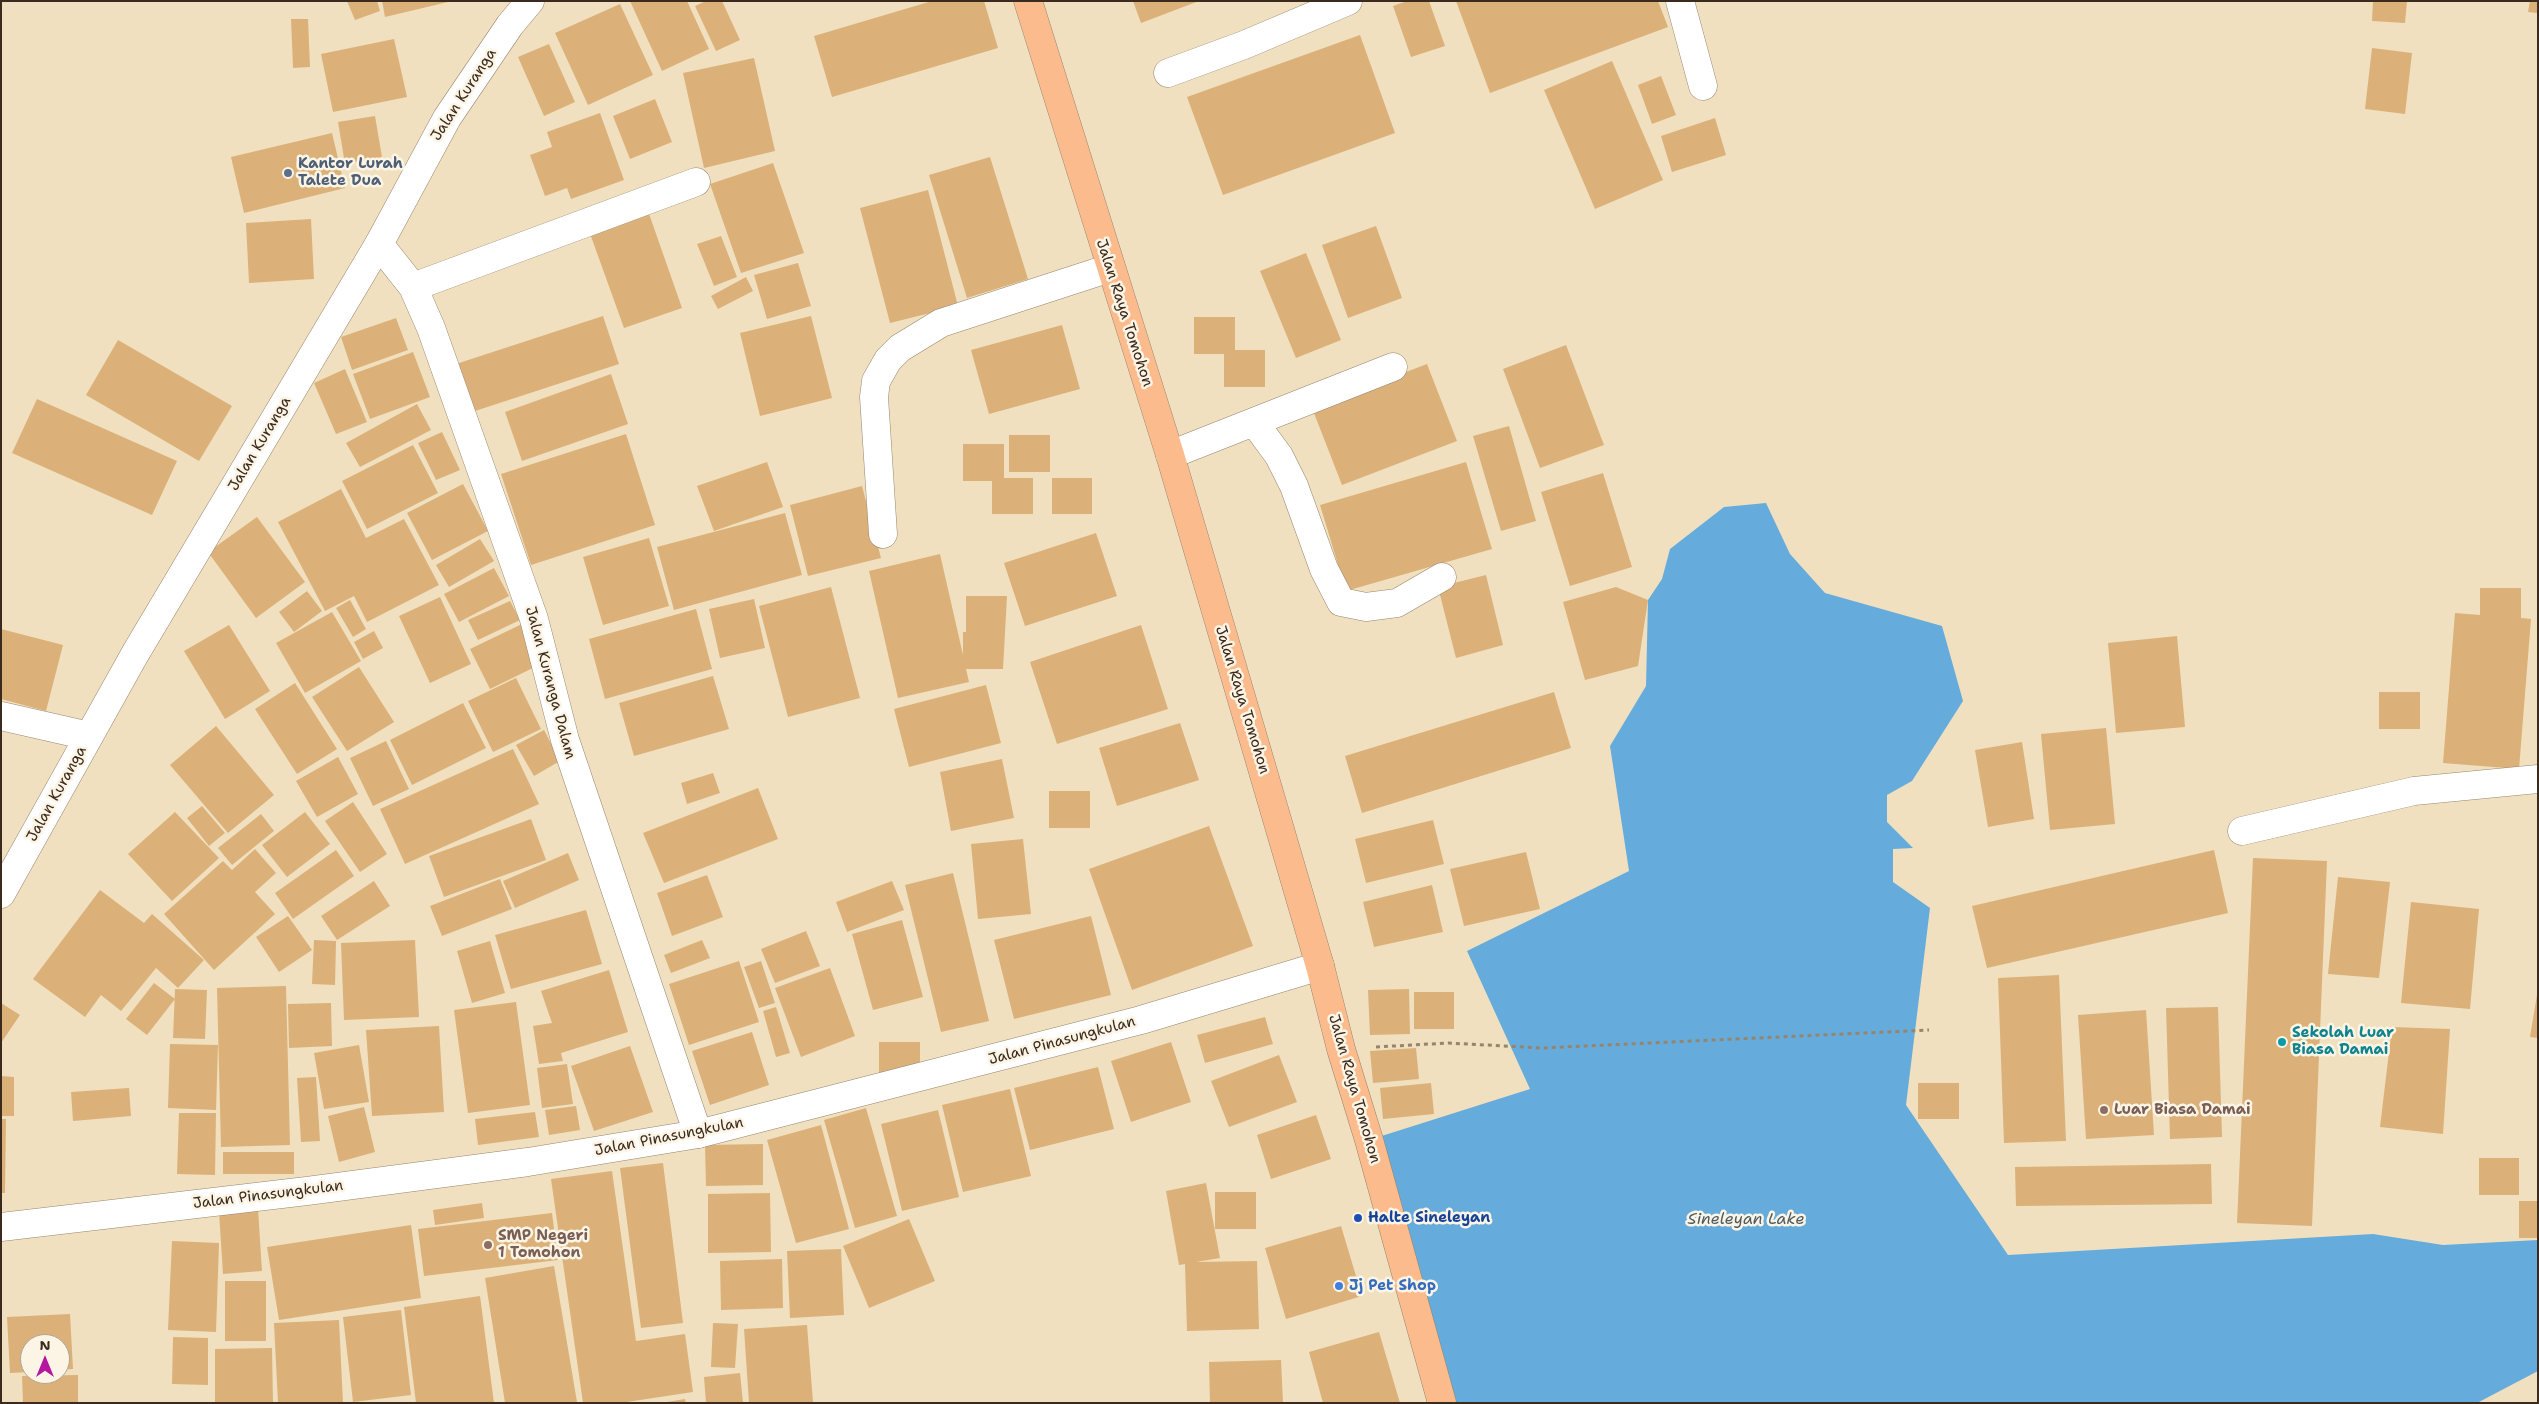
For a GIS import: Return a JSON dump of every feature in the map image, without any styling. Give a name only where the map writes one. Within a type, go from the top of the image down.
[{"type":"highway","name":"Jalan Raya Tomohon","points":[[1028,1],[1170,455],[1320,966],[1340,1049],[1369,1140],[1442,1403]]},
{"type":"street","name":"Jalan Kuranga","points":[[1,894],[134,654],[379,244],[446,118],[510,25],[530,1]]},
{"type":"street","points":[[1168,72],[1244,45],[1301,10],[1348,1]]},
{"type":"street","points":[[1680,1],[1703,86]]},
{"type":"street","points":[[413,287],[696,182]]},
{"type":"street","name":"Jalan Kuranga Dalam","points":[[379,244],[413,287],[431,328],[534,619],[564,740],[698,1134]]},
{"type":"street","points":[[883,534],[874,397],[876,381],[888,360],[900,348],[941,323],[1110,268]]},
{"type":"street","points":[[1170,455],[1393,367]]},
{"type":"street","points":[[1254,422],[1279,456],[1294,486],[1324,569],[1341,602],[1366,607],[1398,603],[1442,577]]},
{"type":"street","points":[[1,716],[89,736]]},
{"type":"street","points":[[2242,831],[2414,791],[2538,779]]},
{"type":"street","name":"Jalan Pinasungkulan","points":[[1,1226],[307,1191],[528,1162],[698,1134],[862,1094],[1141,1020],[1320,966]]},
{"type":"path","points":[[1340,1049],[1448,1043],[1542,1048],[1929,1030]]},
{"type":"water","name":"Sineleyan Lake","points":[[1766,503],[1790,554],[1825,593],[1942,626],[1963,701],[1912,781],[1887,795],[1887,822],[1913,848],[1893,849],[1893,882],[1930,908],[1906,1105],[2008,1255],[2373,1234],[2443,1245],[2538,1240],[2538,1371],[2477,1403],[1442,1403],[1369,1140],[1530,1089],[1467,951],[1629,871],[1610,746],[1646,686],[1648,600],[1662,579],[1670,549],[1724,507]]},
{"type":"building","points":[[347,1],[377,1],[380,11],[355,20]]},
{"type":"building","points":[[382,1],[448,1],[448,2],[385,17]]},
{"type":"building","points":[[630,1],[687,1],[709,49],[662,71]]},
{"type":"building","points":[[706,1],[722,1],[740,40],[716,51],[695,6]]},
{"type":"building","points":[[932,1],[984,1],[998,48],[832,97],[814,36]]},
{"type":"building","points":[[1133,1],[1199,1],[1141,23]]},
{"type":"building","points":[[1407,1],[1429,1],[1445,46],[1411,57],[1393,6]]},
{"type":"building","points":[[1456,1],[1658,1],[1668,27],[1490,93]]},
{"type":"building","points":[[2373,1],[2407,1],[2405,23],[2372,21]]},
{"type":"building","points":[[2530,1],[2538,1],[2538,13],[2528,12]]},
{"type":"building","points":[[620,4],[653,75],[588,105],[555,33]]},
{"type":"building","points":[[291,19],[308,19],[310,67],[293,68]]},
{"type":"building","points":[[1360,35],[1395,133],[1223,195],[1187,97]]},
{"type":"building","points":[[394,39],[407,97],[333,112],[321,54]]},
{"type":"building","points":[[549,44],[575,102],[544,116],[518,57]]},
{"type":"building","points":[[2372,48],[2412,53],[2405,114],[2365,109]]},
{"type":"building","points":[[754,58],[775,151],[704,168],[683,73]]},
{"type":"building","points":[[1612,61],[1663,180],[1595,209],[1544,90]]},
{"type":"building","points":[[1661,76],[1676,115],[1652,124],[1638,85]]},
{"type":"building","points":[[655,99],[672,142],[630,159],[613,116]]},
{"type":"building","points":[[600,113],[624,180],[571,199],[567,188],[545,196],[530,155],[552,147],[547,132]]},
{"type":"building","points":[[375,116],[382,157],[345,164],[338,122]]},
{"type":"building","points":[[1715,118],[1726,155],[1672,172],[1661,136]]},
{"type":"building","name":"Kantor Lurah Talete Dua","points":[[332,133],[345,188],[244,213],[231,157]]},
{"type":"building","points":[[990,157],[1028,279],[967,298],[929,175]]},
{"type":"building","points":[[773,163],[804,253],[741,273],[710,184]]},
{"type":"building","points":[[928,190],[958,306],[890,323],[860,208]]},
{"type":"building","points":[[647,208],[682,308],[624,328],[588,228]]},
{"type":"building","points":[[311,219],[314,279],[249,283],[246,223]]},
{"type":"building","points":[[1376,226],[1402,298],[1348,318],[1322,245]]},
{"type":"building","points":[[721,236],[737,277],[714,286],[697,244]]},
{"type":"building","points":[[1306,253],[1341,340],[1296,358],[1260,271]]},
{"type":"building","points":[[798,263],[811,306],[767,319],[754,275]]},
{"type":"building","points":[[746,277],[753,291],[718,309],[711,296]]},
{"type":"building","points":[[603,316],[619,364],[472,412],[456,364]]},
{"type":"building","points":[[811,316],[832,398],[760,416],[740,333]]},
{"type":"building","points":[[1194,317],[1235,317],[1235,350],[1265,350],[1265,387],[1224,387],[1224,354],[1194,354]]},
{"type":"building","points":[[396,318],[408,350],[352,370],[341,337]]},
{"type":"building","points":[[1062,325],[1080,389],[989,414],[971,350]]},
{"type":"building","points":[[118,340],[232,406],[199,461],[86,395]]},
{"type":"building","points":[[1566,345],[1604,445],[1540,468],[1503,369]]},
{"type":"building","points":[[413,352],[430,397],[370,419],[353,374]]},
{"type":"building","points":[[1427,364],[1457,441],[1342,485],[1312,408]]},
{"type":"building","points":[[345,369],[367,422],[336,434],[314,383]]},
{"type":"building","points":[[611,374],[628,424],[522,461],[505,412]]},
{"type":"building","points":[[37,399],[177,461],[152,515],[12,453]]},
{"type":"building","points":[[417,404],[431,430],[360,467],[346,443]]},
{"type":"building","points":[[1509,426],[1536,521],[1501,531],[1473,436]]},
{"type":"building","points":[[442,432],[460,470],[436,480],[418,443]]},
{"type":"building","points":[[626,434],[655,525],[531,565],[501,474]]},
{"type":"building","points":[[1009,435],[1050,435],[1050,472],[1009,472]]},
{"type":"building","points":[[963,444],[1004,444],[1004,478],[1033,478],[1033,514],[992,514],[992,481],[963,481]]},
{"type":"building","points":[[413,445],[438,493],[367,529],[342,481]]},
{"type":"building","points":[[767,462],[783,507],[714,531],[697,486]]},
{"type":"building","points":[[1466,462],[1492,549],[1346,591],[1320,505]]},
{"type":"building","points":[[1603,473],[1632,567],[1570,586],[1541,492]]},
{"type":"building","points":[[1052,478],[1092,478],[1092,514],[1052,514]]},
{"type":"building","points":[[463,484],[488,531],[432,560],[407,513]]},
{"type":"building","points":[[862,486],[881,558],[808,576],[790,505]]},
{"type":"building","points":[[341,489],[366,538],[404,519],[439,585],[367,622],[354,596],[325,611],[278,522]]},
{"type":"building","points":[[785,513],[802,575],[674,610],[657,547]]},
{"type":"building","points":[[257,517],[305,582],[256,618],[208,552]]},
{"type":"building","points":[[1096,533],[1117,596],[1025,626],[1004,563]]},
{"type":"building","points":[[649,538],[669,606],[603,625],[583,557]]},
{"type":"building","points":[[480,539],[494,561],[449,587],[436,565]]},
{"type":"building","points":[[940,554],[963,655],[963,632],[966,632],[966,596],[1007,596],[1003,669],[966,669],[969,682],[898,698],[869,571]]},
{"type":"building","points":[[494,568],[509,596],[459,622],[444,594]]},
{"type":"building","points":[[1486,575],[1503,645],[1456,658],[1438,587]]},
{"type":"building","points":[[831,587],[860,698],[788,717],[759,606]]},
{"type":"building","points":[[1616,587],[1648,600],[1638,666],[1585,680],[1563,602]]},
{"type":"building","points":[[2480,588],[2521,588],[2521,618],[2531,619],[2519,769],[2443,763],[2455,613],[2480,615]]},
{"type":"building","points":[[307,591],[322,611],[294,632],[279,612]]},
{"type":"building","points":[[440,597],[471,664],[430,683],[399,616]]},
{"type":"building","points":[[754,599],[765,648],[720,658],[709,609]]},
{"type":"building","points":[[350,600],[366,629],[353,637],[336,608]]},
{"type":"building","points":[[510,601],[520,620],[478,640],[468,620]]},
{"type":"building","points":[[696,609],[712,669],[605,699],[589,639]]},
{"type":"building","points":[[332,612],[361,661],[305,693],[276,643]]},
{"type":"building","points":[[522,624],[541,664],[490,689],[470,649]]},
{"type":"building","points":[[229,625],[270,691],[225,719],[184,651]]},
{"type":"building","points":[[1141,625],[1168,709],[1057,744],[1030,662]]},
{"type":"building","points":[[1,629],[63,645],[46,711],[1,699]]},
{"type":"building","points":[[374,631],[383,648],[363,659],[354,642]]},
{"type":"building","points":[[2177,636],[2185,727],[2116,733],[2108,643]]},
{"type":"building","points":[[359,667],[394,722],[347,751],[312,697]]},
{"type":"building","points":[[713,676],[729,729],[634,756],[619,703]]},
{"type":"building","points":[[516,678],[541,729],[493,752],[468,701]]},
{"type":"building","points":[[295,683],[337,749],[297,774],[255,709]]},
{"type":"building","points":[[986,685],[1001,743],[909,767],[894,709]]},
{"type":"building","points":[[1554,692],[1571,748],[1362,813],[1345,756]]},
{"type":"building","points":[[2379,692],[2420,692],[2420,729],[2379,729]]},
{"type":"building","points":[[463,703],[486,748],[412,785],[390,740]]},
{"type":"building","points":[[1180,723],[1199,780],[1117,806],[1099,748]]},
{"type":"building","points":[[216,726],[274,795],[228,833],[170,765]]},
{"type":"building","points":[[2106,728],[2115,824],[2050,830],[2041,734]]},
{"type":"building","points":[[544,730],[560,761],[534,776],[516,745]]},
{"type":"building","points":[[386,741],[409,789],[373,806],[350,758]]},
{"type":"building","points":[[2022,742],[2034,819],[1988,827],[1975,750]]},
{"type":"building","points":[[513,749],[539,804],[405,864],[380,809]]},
{"type":"building","points":[[338,757],[358,794],[317,817],[296,781]]},
{"type":"building","points":[[1002,759],[1014,818],[951,831],[940,772]]},
{"type":"building","points":[[713,773],[720,793],[687,804],[681,783]]},
{"type":"building","points":[[758,788],[778,839],[664,883],[643,833]]},
{"type":"building","points":[[1049,791],[1090,791],[1090,828],[1049,828]]},
{"type":"building","points":[[353,802],[387,854],[360,872],[325,821]]},
{"type":"building","points":[[202,806],[225,833],[209,846],[187,818]]},
{"type":"building","points":[[175,812],[219,858],[172,901],[128,854]]},
{"type":"building","points":[[305,812],[330,844],[287,877],[262,845]]},
{"type":"building","points":[[261,814],[274,831],[232,865],[218,848]]},
{"type":"building","points":[[531,819],[546,860],[444,897],[429,856]]},
{"type":"building","points":[[1433,820],[1444,864],[1366,883],[1355,839]]},
{"type":"building","points":[[1209,826],[1253,946],[1132,990],[1089,869]]},
{"type":"building","points":[[1023,839],[1031,914],[978,919],[971,844]]},
{"type":"building","points":[[255,849],[276,873],[255,892],[275,914],[214,970],[164,914],[223,861],[232,870]]},
{"type":"building","points":[[336,850],[354,876],[293,919],[275,893]]},
{"type":"building","points":[[2214,850],[2228,913],[1987,968],[1972,906]]},
{"type":"building","points":[[1526,852],[1540,909],[1464,926],[1450,869]]},
{"type":"building","points":[[568,853],[579,880],[515,908],[503,881]]},
{"type":"building","name":"Sekolah Luar Biasa Damai","points":[[2253,858],[2327,861],[2312,1226],[2237,1223]]},
{"type":"building","points":[[953,873],[989,1021],[941,1032],[905,885]]},
{"type":"building","points":[[707,875],[723,917],[672,936],[657,893]]},
{"type":"building","points":[[2338,877],[2390,882],[2379,978],[2328,974]]},
{"type":"building","points":[[500,879],[512,909],[442,936],[430,906]]},
{"type":"building","points":[[374,881],[390,906],[337,940],[321,916]]},
{"type":"building","points":[[892,881],[904,910],[847,932],[836,902]]},
{"type":"building","points":[[1432,885],[1443,932],[1374,947],[1363,902]]},
{"type":"building","points":[[100,890],[144,923],[152,914],[204,960],[178,988],[156,968],[121,1011],[101,995],[85,1017],[33,979]]},
{"type":"building","points":[[2411,902],[2479,909],[2470,1009],[2401,1003]]},
{"type":"building","points":[[586,910],[602,964],[511,989],[495,935]]},
{"type":"building","points":[[288,916],[312,950],[279,972],[256,937]]},
{"type":"building","points":[[1091,916],[1111,995],[1014,1019],[994,940]]},
{"type":"building","points":[[902,920],[923,997],[873,1010],[852,934]]},
{"type":"building","points":[[806,931],[820,966],[775,983],[761,949]]},
{"type":"building","points":[[314,940],[336,941],[335,985],[312,984]]},
{"type":"building","points":[[415,940],[419,1017],[344,1020],[341,943]]},
{"type":"building","points":[[702,940],[710,958],[671,973],[664,955]]},
{"type":"building","points":[[490,941],[505,993],[472,1003],[457,951]]},
{"type":"building","points":[[739,961],[759,1022],[689,1045],[669,984]]},
{"type":"building","points":[[761,961],[775,1003],[759,1008],[744,967]]},
{"type":"building","points":[[830,968],[855,1036],[801,1057],[775,988]]},
{"type":"building","points":[[609,970],[628,1032],[561,1053],[563,1061],[539,1064],[533,1026],[552,1023],[541,991]]},
{"type":"building","points":[[2059,975],[2066,1141],[2004,1143],[1998,978]]},
{"type":"building","points":[[154,983],[175,999],[147,1035],[126,1019]]},
{"type":"building","points":[[286,986],[290,1145],[221,1147],[217,988]]},
{"type":"building","points":[[175,989],[207,990],[205,1039],[173,1038]]},
{"type":"building","points":[[1409,989],[1410,1034],[1370,1035],[1368,990]]},
{"type":"building","points":[[1414,992],[1454,992],[1454,1029],[1414,1029]]},
{"type":"building","points":[[2538,995],[2538,1038],[2530,1037]]},
{"type":"building","points":[[516,1002],[530,1105],[468,1113],[454,1010]]},
{"type":"building","points":[[1,1003],[20,1015],[1,1043]]},
{"type":"building","points":[[331,1003],[332,1046],[289,1048],[288,1004]]},
{"type":"building","points":[[776,1007],[790,1053],[776,1057],[763,1011]]},
{"type":"building","points":[[2218,1007],[2222,1137],[2170,1139],[2166,1008]]},
{"type":"building","points":[[2146,1010],[2154,1135],[2086,1139],[2078,1015]]},
{"type":"building","points":[[1265,1017],[1273,1044],[1205,1063],[1197,1035]]},
{"type":"building","points":[[439,1026],[444,1112],[372,1116],[366,1030]]},
{"type":"building","points":[[2392,1027],[2450,1029],[2443,1134],[2380,1127]]},
{"type":"building","points":[[752,1032],[769,1085],[710,1105],[692,1051]]},
{"type":"building","points":[[879,1042],[920,1042],[920,1078],[879,1078]]},
{"type":"building","points":[[1171,1042],[1191,1102],[1131,1122],[1111,1061]]},
{"type":"building","points":[[170,1044],[218,1045],[216,1110],[168,1108]]},
{"type":"building","points":[[359,1045],[369,1102],[324,1109],[314,1053]]},
{"type":"building","points":[[630,1046],[653,1112],[594,1131],[571,1066]]},
{"type":"building","points":[[1416,1048],[1419,1079],[1373,1083],[1370,1051]]},
{"type":"building","points":[[1279,1055],[1297,1102],[1229,1127],[1211,1081]]},
{"type":"building","points":[[567,1064],[573,1104],[542,1108],[537,1068]]},
{"type":"building","points":[[1098,1067],[1114,1129],[1030,1150],[1014,1088]]},
{"type":"building","points":[[1,1076],[14,1077],[14,1116],[1,1116]]},
{"type":"building","points":[[316,1077],[320,1141],[301,1142],[297,1078]]},
{"type":"building","points":[[1431,1083],[1434,1114],[1383,1119],[1380,1088]]},
{"type":"building","points":[[1918,1083],[1959,1083],[1959,1119],[1918,1119]]},
{"type":"building","points":[[129,1088],[131,1116],[73,1121],[71,1092]]},
{"type":"building","points":[[1010,1089],[1031,1176],[963,1192],[942,1105]]},
{"type":"building","points":[[576,1106],[580,1130],[549,1135],[545,1110]]},
{"type":"building","points":[[364,1107],[375,1152],[339,1162],[328,1116]]},
{"type":"building","points":[[866,1108],[897,1216],[855,1228],[824,1120]]},
{"type":"building","points":[[938,1110],[959,1197],[902,1211],[881,1124]]},
{"type":"building","points":[[535,1112],[539,1137],[478,1145],[475,1119]]},
{"type":"building","points":[[179,1113],[216,1113],[215,1175],[177,1174]]},
{"type":"building","points":[[1316,1115],[1331,1159],[1271,1179],[1257,1135]]},
{"type":"building","points":[[1,1119],[6,1119],[5,1193],[1,1193]]},
{"type":"building","points":[[821,1125],[849,1229],[796,1243],[767,1140]]},
{"type":"building","points":[[763,1144],[763,1185],[706,1186],[705,1145]]},
{"type":"building","points":[[223,1152],[294,1152],[294,1174],[223,1174]]},
{"type":"building","points":[[2479,1158],[2519,1158],[2519,1195],[2479,1195]]},
{"type":"building","points":[[663,1163],[683,1323],[641,1328],[620,1168]]},
{"type":"building","points":[[2211,1164],[2212,1204],[2016,1206],[2015,1167]]},
{"type":"building","points":[[612,1171],[636,1341],[685,1334],[693,1392],[620,1403],[583,1403],[551,1179]]},
{"type":"building","points":[[1206,1183],[1220,1258],[1196,1262],[1257,1261],[1259,1329],[1187,1331],[1185,1264],[1179,1265],[1166,1191]]},
{"type":"building","points":[[1215,1192],[1256,1192],[1256,1229],[1215,1229]]},
{"type":"building","points":[[770,1193],[771,1252],[708,1253],[708,1194]]},
{"type":"building","points":[[2519,1201],[2538,1201],[2538,1238],[2519,1238]]},
{"type":"building","points":[[482,1203],[484,1218],[435,1225],[433,1210]]},
{"type":"building","points":[[258,1209],[262,1271],[223,1274],[219,1212]]},
{"type":"building","name":"SMP Negeri 1 Tomohon","points":[[552,1213],[558,1260],[424,1276],[418,1229]]},
{"type":"building","points":[[909,1219],[935,1281],[869,1308],[843,1246]]},
{"type":"building","points":[[411,1225],[421,1298],[279,1320],[267,1247]]},
{"type":"building","points":[[1341,1226],[1362,1296],[1286,1319],[1265,1248]]},
{"type":"building","points":[[172,1241],[219,1243],[216,1332],[168,1330]]},
{"type":"building","points":[[841,1249],[844,1315],[790,1318],[787,1251]]},
{"type":"building","points":[[782,1259],[783,1308],[721,1310],[720,1261]]},
{"type":"building","points":[[554,1266],[577,1402],[505,1403],[485,1278]]},
{"type":"building","points":[[225,1281],[266,1281],[266,1341],[225,1341]]},
{"type":"building","points":[[480,1296],[494,1403],[416,1403],[404,1307]]},
{"type":"building","points":[[401,1310],[411,1395],[353,1402],[343,1317]]},
{"type":"building","points":[[70,1314],[73,1369],[70,1369],[70,1334],[20,1334],[20,1372],[10,1373],[7,1317]]},
{"type":"building","points":[[339,1320],[343,1403],[278,1403],[274,1323]]},
{"type":"building","points":[[713,1323],[738,1324],[735,1368],[711,1367]]},
{"type":"building","points":[[807,1325],[813,1402],[749,1403],[744,1329]]},
{"type":"building","points":[[1379,1332],[1400,1403],[1323,1403],[1309,1352]]},
{"type":"building","points":[[173,1337],[208,1338],[208,1385],[172,1384]]},
{"type":"building","points":[[272,1348],[273,1403],[215,1403],[215,1349]]},
{"type":"building","points":[[1281,1360],[1283,1403],[1210,1403],[1209,1362]]},
{"type":"building","points":[[740,1373],[743,1403],[706,1403],[704,1377]]},
{"type":"building","points":[[70,1375],[78,1375],[78,1403],[23,1403],[22,1384],[70,1384]]},
{"type":"building","points":[[685,1399],[686,1403],[667,1403],[667,1402]]},
{"type":"place","name":"Kantor Lurah Talete Dua","points":[[288,173]]},
{"type":"place","name":"Sekolah Luar Biasa Damai","points":[[2282,1042]]},
{"type":"place","name":"Luar Biasa Damai","points":[[2104,1110]]},
{"type":"place","name":"Halte Sineleyan","points":[[1358,1218]]},
{"type":"place","name":"SMP Negeri 1 Tomohon","points":[[488,1245]]},
{"type":"place","name":"Jj Pet Shop","points":[[1339,1286]]}]
